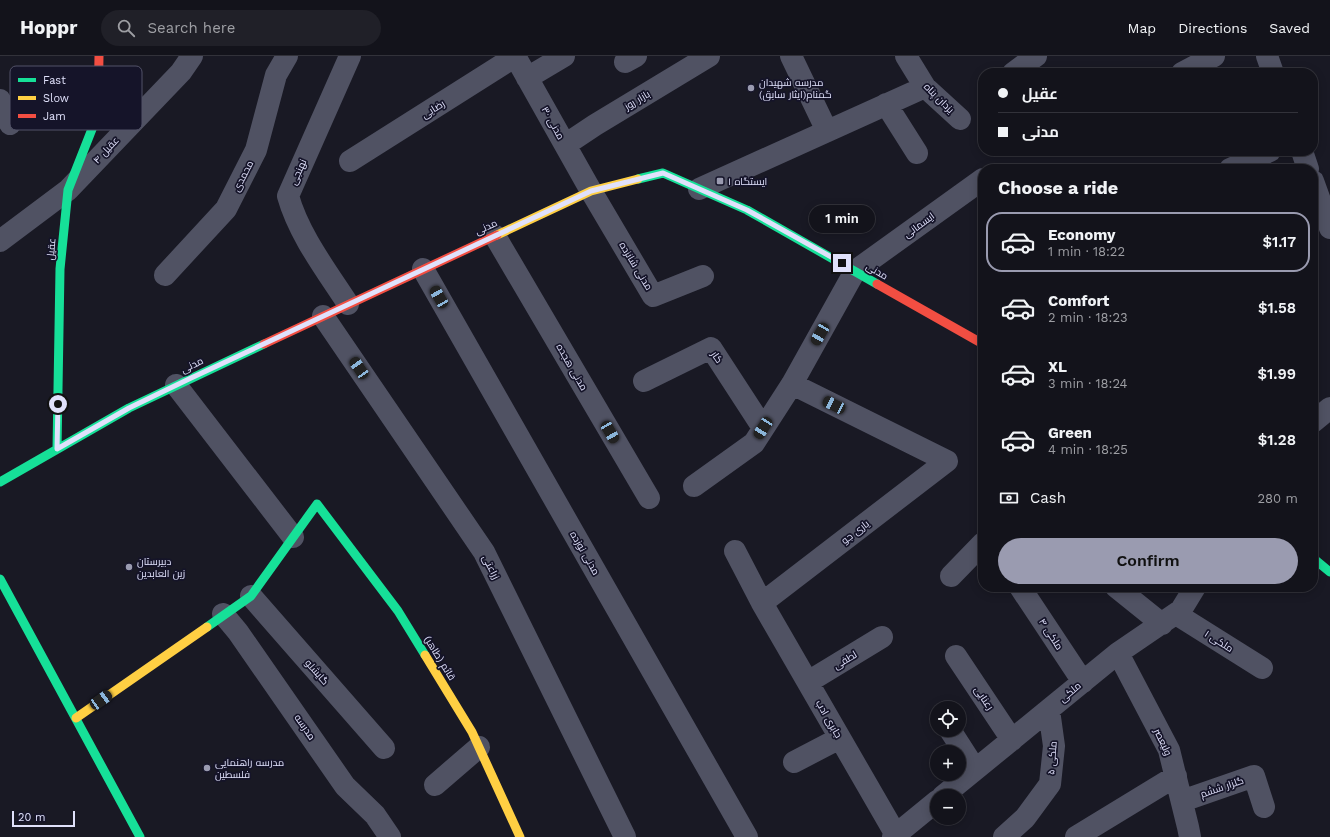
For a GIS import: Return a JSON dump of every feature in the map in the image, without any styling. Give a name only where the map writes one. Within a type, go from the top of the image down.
[{"type":"main road","name":"عقیل","points":[[99,56],[99,66]]},
{"type":"main road","name":"عقیل","points":[[57,449],[60,269],[68,190],[92,130]]},
{"type":"main road","name":"مدنی","points":[[0,482],[129,408],[423,269],[591,191],[663,173],[747,210],[978,341]]},
{"type":"main road","name":"قائم (طاهر)","points":[[293,537],[317,504],[398,611],[472,732],[520,837]]},
{"type":"main road","points":[[76,718],[250,596],[293,537]]},
{"type":"main road","points":[[1318,562],[1330,572]]},
{"type":"main road","points":[[0,579],[140,837]]},
{"type":"street","name":"عقیل ۴","points":[[142,113],[181,72],[192,56]]},
{"type":"street","name":"محمدی","points":[[164,275],[226,209],[256,150],[276,75],[287,56]]},
{"type":"street","name":"نهنجی","points":[[348,304],[318,259],[296,220],[288,196],[350,56]]},
{"type":"street","name":"مدنی ۳۰","points":[[515,56],[591,191]]},
{"type":"street","name":"رضایی","points":[[350,161],[515,56]]},
{"type":"street","points":[[527,78],[564,56]]},
{"type":"street","points":[[791,56],[827,131]]},
{"type":"street","name":"یزدان پناه","points":[[906,56],[925,87],[960,119]]},
{"type":"street","points":[[1020,68],[1036,56]]},
{"type":"street","points":[[1191,68],[1214,56]]},
{"type":"street","points":[[1267,56],[1271,68]]},
{"type":"street","name":"بازار روز","points":[[565,145],[700,58]]},
{"type":"street","points":[[699,189],[925,87]]},
{"type":"street","points":[[0,100],[10,124]]},
{"type":"street","points":[[886,104],[917,153]]},
{"type":"street","name":"عقیل ۴","points":[[0,241],[68,190],[125,130]]},
{"type":"street","points":[[1241,164],[1259,156]]},
{"type":"street","name":"ایسمانی","points":[[855,271],[978,183]]},
{"type":"street","points":[[1320,188],[1330,228]]},
{"type":"street","name":"مدنی شانزده","points":[[591,191],[653,296],[703,276]]},
{"type":"street","name":"مدنی هجده","points":[[495,236],[649,498]]},
{"type":"street","name":"مدنی نوزده","points":[[423,269],[746,837]]},
{"type":"street","points":[[694,486],[754,443],[792,384],[855,271]]},
{"type":"street","name":"زراعتی","points":[[324,316],[484,552],[625,837]]},
{"type":"street","name":"کار","points":[[644,381],[711,348],[763,428]]},
{"type":"street","name":"یاری جو","points":[[762,603],[947,461],[792,384]]},
{"type":"street","points":[[176,386],[293,537]]},
{"type":"street","points":[[1318,418],[1330,408]]},
{"type":"street","points":[[951,576],[978,549]]},
{"type":"street","name":"جابری ادب","points":[[735,550],[762,603],[895,836]]},
{"type":"street","name":"ملکی ۴","points":[[1023,592],[1083,682]]},
{"type":"street","name":"ملکی ۱","points":[[1124,592],[1169,619],[1262,668]]},
{"type":"street","name":"ملکی","points":[[950,789],[1118,653],[1181,610],[1192,592]]},
{"type":"street","name":"گایشلو","points":[[250,596],[384,748]]},
{"type":"street","name":"مدرسه","points":[[223,614],[238,632],[345,786],[375,815],[390,837]]},
{"type":"street","name":"لطفی","points":[[808,682],[882,637]]},
{"type":"street","name":"ولیعصر","points":[[1118,653],[1169,750],[1190,837]]},
{"type":"street","name":"رعنایی","points":[[956,656],[1012,740]]},
{"type":"street","name":"ملکی ۵","points":[[1004,837],[1025,818],[1050,784],[1054,746],[1049,710]]},
{"type":"street","points":[[954,737],[974,769]]},
{"type":"street","points":[[794,762],[840,738]]},
{"type":"street","points":[[435,785],[479,747]]},
{"type":"street","points":[[1076,837],[1176,776]]},
{"type":"street","name":"گلزار ششم","points":[[1182,801],[1254,776],[1264,806]]},
{"type":"street","points":[[895,836],[930,807]]},
{"type":"traffic: fast","points":[[57,449],[60,269],[68,190],[92,130]]},
{"type":"traffic: fast","points":[[638,179],[663,173],[747,210],[877,284]]},
{"type":"traffic: fast","points":[[0,482],[129,408],[264,344]]},
{"type":"traffic: fast","points":[[207,627],[251,596],[317,504],[398,611],[425,655]]},
{"type":"traffic: fast","points":[[1318,562],[1330,572]]},
{"type":"traffic: fast","points":[[0,579],[140,837]]},
{"type":"traffic: slow","points":[[497,235],[591,191],[638,179]]},
{"type":"traffic: slow","points":[[76,718],[207,627]]},
{"type":"traffic: slow","points":[[425,655],[472,732],[520,837]]},
{"type":"traffic: jam","points":[[99,56],[99,66]]},
{"type":"traffic: jam","points":[[264,344],[497,235]]},
{"type":"traffic: jam","points":[[877,284],[978,341]]},
{"type":"place","name":"مدرسه شهیدان گمنام(ایثار سابق)","points":[[751,88]]},
{"type":"place","name":"ایستگاه ۱","points":[[720,181]]},
{"type":"place","name":"دبیرستان زین العابدین","points":[[129,567]]},
{"type":"place","name":"مدرسه راهنمایی فلسطین","points":[[207,768]]},
{"type":"route","points":[[58,404],[57,449],[129,408],[189,379],[591,191],[663,173],[747,210],[842,263]]}]
